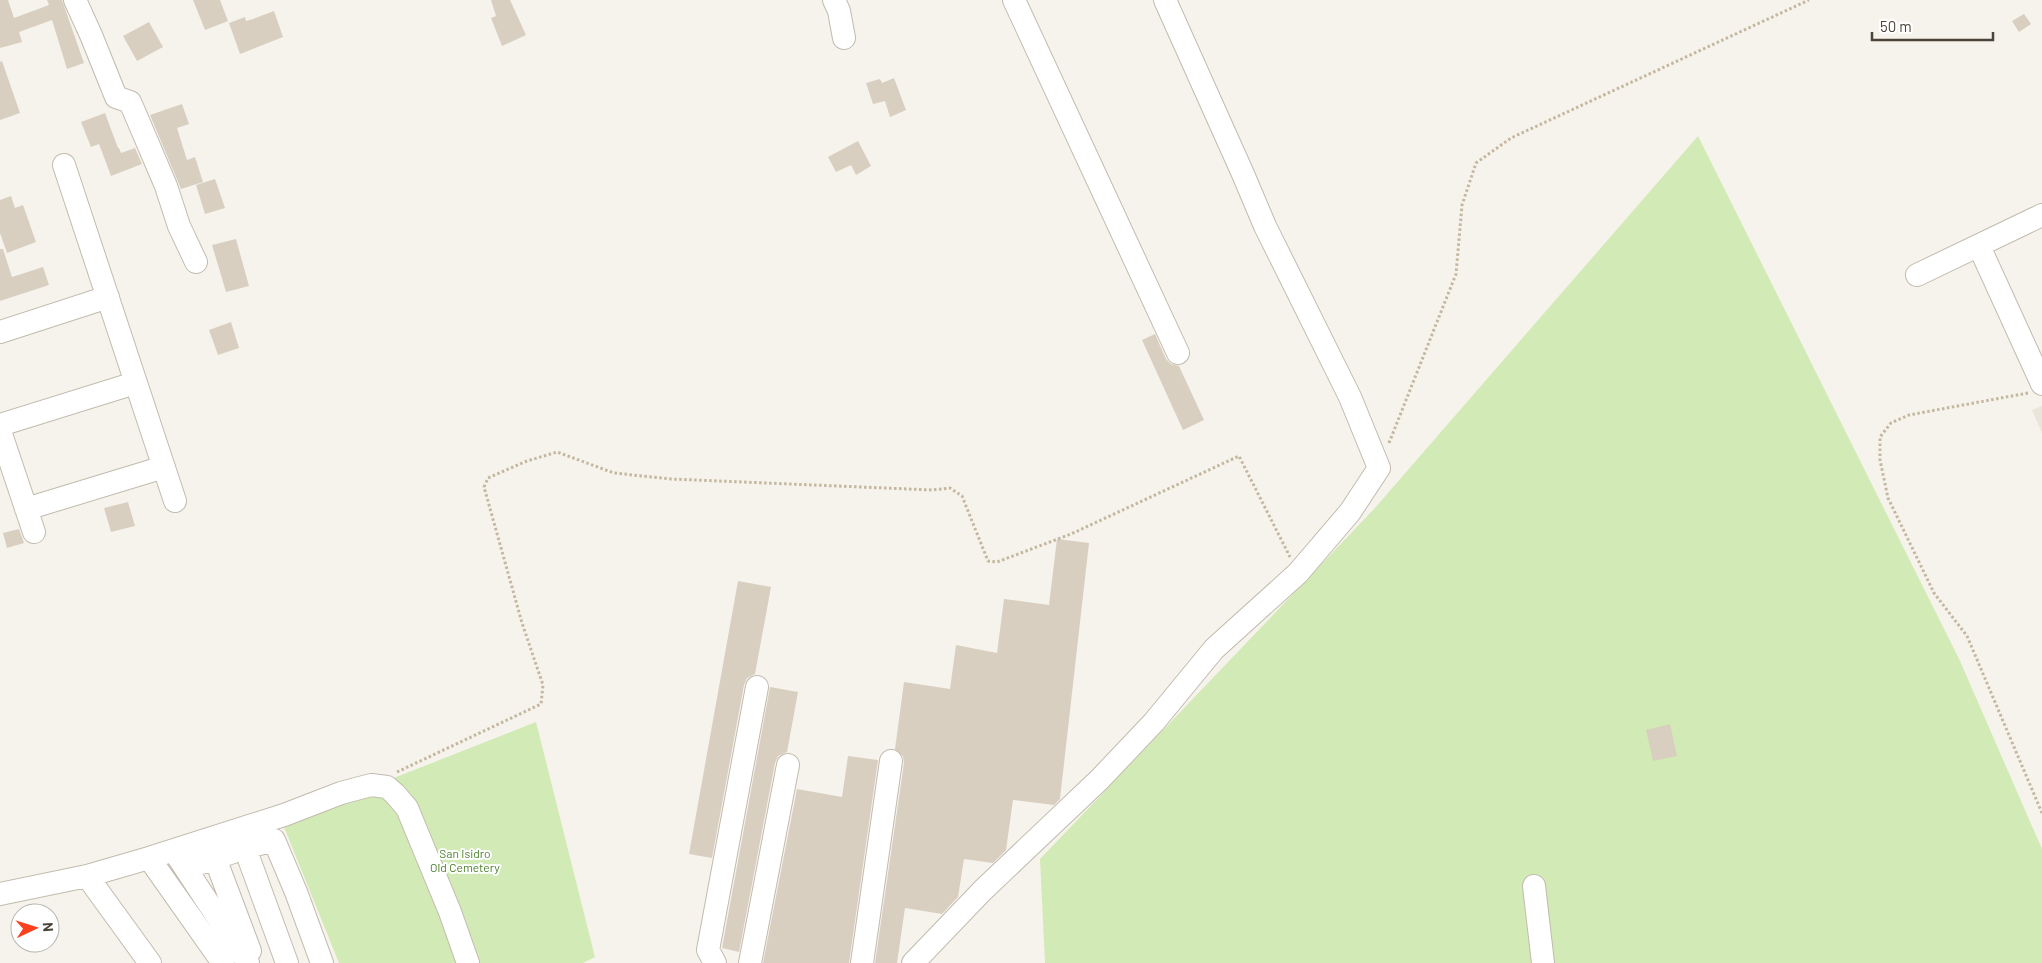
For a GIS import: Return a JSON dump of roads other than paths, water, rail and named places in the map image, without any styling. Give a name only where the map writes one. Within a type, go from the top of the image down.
[{"type":"street","points":[[75,0],[116,97],[130,102],[166,186],[186,244],[196,262]]},
{"type":"street","points":[[834,0],[839,11],[844,38]]},
{"type":"street","points":[[1014,0],[1178,354]]},
{"type":"street","points":[[913,963],[983,890],[1100,779],[1154,722],[1214,649],[1298,573],[1350,512],[1379,468],[1350,397],[1265,226],[1244,174],[1165,0]]},
{"type":"street","points":[[64,165],[175,501]]},
{"type":"street","points":[[1917,275],[1978,246],[2040,222]]},
{"type":"street","points":[[1978,246],[2037,388]]},
{"type":"street","points":[[0,332],[108,297]]},
{"type":"street","points":[[0,425],[135,383]]},
{"type":"street","points":[[0,431],[34,532]]},
{"type":"street","points":[[26,509],[164,467]]},
{"type":"street","points":[[715,963],[708,950],[757,687]]},
{"type":"street","points":[[862,963],[891,761]]},
{"type":"street","points":[[750,963],[788,765]]},
{"type":"street","points":[[180,859],[341,793],[371,785],[387,787],[396,794],[407,808],[450,912],[468,963]]},
{"type":"street","points":[[0,894],[87,876],[149,858],[215,858],[274,840],[322,963]]},
{"type":"street","points":[[245,848],[287,963]]},
{"type":"street","points":[[149,858],[223,963]]},
{"type":"street","points":[[215,858],[243,929],[250,963]]},
{"type":"street","points":[[180,859],[250,963]]},
{"type":"street","points":[[87,876],[150,963]]},
{"type":"street","points":[[1534,886],[1543,963]]},
{"type":"street","points":[[187,911],[206,898]]},
{"type":"park label","name":"San Isidro Old Cemetery","points":[[465,860]]}]
